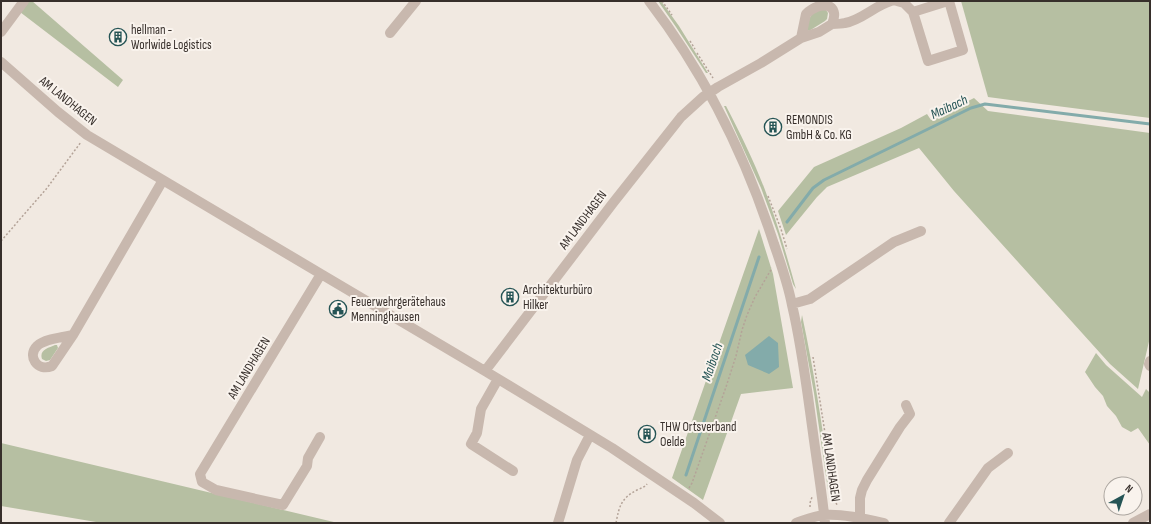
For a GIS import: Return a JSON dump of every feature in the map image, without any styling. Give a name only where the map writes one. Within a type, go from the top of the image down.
[{"type":"street","points":[[1,32],[24,1]]},
{"type":"street","points":[[390,33],[416,1]]},
{"type":"street","name":"AM LANDHAGEN","points":[[649,1],[668,26],[710,93],[741,157],[765,215],[783,270],[792,304],[804,362],[825,519],[860,518],[884,523]]},
{"type":"street","points":[[801,38],[806,14],[812,7],[821,3],[827,4],[833,10],[835,17],[832,24],[844,24],[883,3],[891,1]]},
{"type":"street","points":[[897,1],[904,3],[912,9],[928,61],[963,50],[948,1],[913,12]]},
{"type":"street","name":"AM LANDHAGEN","points":[[485,371],[613,203],[681,117],[710,93],[801,38],[819,32],[832,24]]},
{"type":"street","name":"AM LANDHAGEN","points":[[1,62],[58,112],[87,134],[590,435],[653,475],[720,523]]},
{"type":"street","points":[[73,335],[163,180]]},
{"type":"street","points":[[792,304],[810,299],[894,242],[921,231]]},
{"type":"street","name":"AM LANDHAGEN","points":[[320,437],[308,458],[307,466],[283,505],[216,490],[202,482],[200,474],[321,274]]},
{"type":"street","points":[[1150,361],[1150,366]]},
{"type":"street","points":[[498,379],[481,409],[477,433],[470,444],[513,471]]},
{"type":"street","points":[[860,518],[860,498],[862,490],[910,414],[906,404]]},
{"type":"street","points":[[558,523],[577,460],[590,435]]},
{"type":"street","points":[[949,523],[988,468],[1008,454]]},
{"type":"street","points":[[1133,523],[1150,514]]},
{"type":"street","points":[[796,523],[811,518],[825,519]]},
{"type":"path","points":[[1,241],[47,188],[87,134]]},
{"type":"path","points":[[684,496],[692,483],[726,387],[747,316],[755,297],[774,265],[775,269]]},
{"type":"path","points":[[616,523],[618,510],[623,500],[628,495],[645,487],[653,475]]},
{"type":"path","points":[[811,518],[810,503],[813,496]]},
{"type":"green space","points":[[28,1],[32,1],[123,80],[118,87],[20,12]]},
{"type":"green space","points":[[658,1],[661,1],[679,26],[708,73],[706,73]]},
{"type":"green space","points":[[961,1],[1150,1],[1150,118],[988,97]]},
{"type":"green space","points":[[816,10],[826,10],[828,13],[827,19],[809,31],[807,30],[809,19]]},
{"type":"green space","points":[[974,98],[988,111],[1150,133],[1150,337],[1138,389],[1110,364],[954,191],[919,148],[827,187],[786,235],[778,211],[814,167],[901,128],[927,114],[931,120]]},
{"type":"green space","points":[[724,106],[726,106],[761,179],[778,227],[796,289],[761,188]]},
{"type":"green space","points":[[759,229],[773,274],[793,388],[741,394],[703,500],[672,478]]},
{"type":"green space","points":[[802,315],[821,422],[830,486],[829,490],[801,322]]},
{"type":"green space","points":[[57,345],[58,348],[50,360],[46,361],[42,359],[41,356],[43,351]]},
{"type":"green space","points":[[1096,353],[1106,365],[1142,397],[1146,389],[1150,393],[1150,445],[1138,428],[1131,432],[1122,427],[1116,416],[1107,406],[1103,396],[1085,372]]},
{"type":"green space","points":[[1,443],[338,523],[102,523],[1,506]]},
{"type":"water","points":[[769,336],[778,343],[779,367],[769,374],[748,365],[745,355]]},
{"type":"waterway","name":"Maibach","points":[[787,222],[813,188],[824,180],[971,108],[985,104],[1150,124]]},
{"type":"waterway","name":"Maibach","points":[[686,475],[759,257]]},
{"type":"place","name":"hellman - Worlwide Logistics","points":[[118,37]]},
{"type":"place","name":"REMONDIS GmbH & Co. KG","points":[[773,127]]},
{"type":"place","name":"Architekturbüro Hilker","points":[[510,297]]},
{"type":"place","name":"Feuerwehrgerätehaus Menninghausen","points":[[338,309]]},
{"type":"place","name":"THW Ortsverband Oelde","points":[[647,434]]}]
